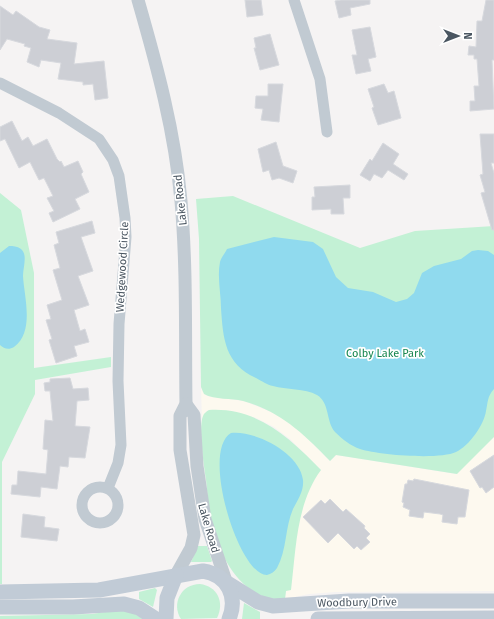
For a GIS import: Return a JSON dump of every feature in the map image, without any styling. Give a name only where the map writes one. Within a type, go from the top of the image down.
[{"type":"main road","name":"Woodbury Drive","points":[[176,575],[204,571],[213,573],[258,602],[273,606],[349,601],[494,601]]},
{"type":"main road","points":[[0,592],[99,590],[176,575]]},
{"type":"main road","points":[[166,619],[167,598],[176,575]]},
{"type":"main road","points":[[226,581],[232,600],[229,619]]},
{"type":"main road","points":[[0,608],[73,607],[124,604],[139,608],[156,619]]},
{"type":"main road","name":"Woodbury Drive","points":[[318,619],[494,618]]},
{"type":"street","name":"Lake Road","points":[[138,0],[166,105],[181,200],[186,404],[180,416],[180,446],[183,474],[194,535],[191,548],[176,575]]},
{"type":"street","points":[[294,0],[320,79],[327,132]]},
{"type":"street","name":"Wedgewood Circle","points":[[0,84],[59,113],[99,139],[114,160],[119,176],[124,203],[126,237],[118,331],[118,382],[121,445],[118,463],[108,488]]},
{"type":"street","name":"Lake Road","points":[[186,404],[194,415],[197,466],[203,513],[226,581]]},
{"type":"shaded area","points":[[201,385],[202,391],[207,396],[244,401],[278,415],[298,429],[330,461],[336,455],[456,474],[494,437],[494,591],[335,592],[309,594],[285,599],[298,513],[316,475],[321,470],[290,439],[274,427],[256,418],[231,411],[208,410],[202,418],[202,424]]},
{"type":"green space","points":[[0,193],[21,210],[34,273],[34,368],[111,357],[111,367],[35,380],[35,394],[2,462],[2,584],[0,584]]},
{"type":"green space","name":"Colby Lake Park","points":[[233,196],[360,248],[415,231],[494,226],[494,437],[457,474],[336,455],[330,461],[301,433],[280,417],[269,411],[243,401],[213,397],[204,394],[201,387],[199,239],[196,199]]},
{"type":"green space","points":[[209,410],[226,410],[257,419],[285,436],[321,470],[306,497],[298,528],[291,590],[286,591],[285,599],[270,598],[257,594],[246,586],[227,563],[220,550],[208,507],[207,485],[202,448],[201,430],[203,416]]},
{"type":"green space","points":[[198,546],[207,546],[212,561],[211,562],[191,562]]},
{"type":"green space","points":[[200,584],[211,588],[218,596],[220,606],[217,618],[181,619],[177,607],[180,596],[188,587]]},
{"type":"green space","points":[[155,588],[157,590],[153,607],[139,599],[139,592]]},
{"type":"green space","points":[[244,603],[260,612],[260,619],[242,619]]},
{"type":"green space","points":[[118,610],[132,612],[143,619],[0,619],[0,616],[92,614]]},
{"type":"water","name":"Colby Lake Park","points":[[274,237],[313,242],[323,249],[336,277],[348,288],[373,292],[396,302],[407,299],[414,293],[422,273],[434,266],[461,259],[472,251],[488,251],[494,255],[494,389],[489,397],[485,417],[479,429],[466,445],[456,452],[436,456],[394,455],[360,449],[347,442],[335,432],[330,423],[324,403],[317,395],[307,391],[269,385],[238,366],[228,349],[223,330],[219,279],[220,262],[227,249]]},
{"type":"water","points":[[9,246],[20,248],[24,254],[25,261],[23,276],[27,313],[24,332],[20,340],[14,347],[8,349],[0,345],[0,253]]},
{"type":"water","points":[[231,433],[252,435],[275,445],[294,461],[300,470],[303,480],[302,491],[290,516],[283,554],[275,571],[267,575],[256,570],[245,556],[235,535],[227,511],[221,486],[220,463],[222,444]]},
{"type":"building","points":[[245,0],[261,0],[263,15],[247,17]]},
{"type":"building","points":[[370,0],[370,4],[350,8],[351,15],[339,18],[335,1]]},
{"type":"building","points":[[486,0],[494,0],[494,60],[492,60],[494,109],[470,111],[470,101],[475,101],[474,86],[479,86],[477,59],[474,59],[474,55],[468,55],[469,46],[476,47],[477,21],[482,21]]},
{"type":"building","points":[[0,6],[13,15],[16,11],[39,27],[50,30],[47,39],[77,43],[74,64],[104,61],[108,98],[95,100],[93,84],[83,85],[83,82],[58,79],[61,63],[41,60],[39,67],[27,62],[31,48],[24,46],[25,44],[7,39],[0,50]]},
{"type":"building","points":[[370,27],[376,57],[368,59],[371,71],[356,74],[352,55],[357,55],[352,30]]},
{"type":"building","points":[[270,34],[279,65],[260,70],[254,48],[256,48],[254,38]]},
{"type":"building","points":[[268,84],[283,84],[279,122],[261,120],[263,109],[255,108],[256,96],[268,96]]},
{"type":"building","points":[[384,84],[388,93],[394,91],[401,118],[378,125],[372,108],[374,107],[368,89]]},
{"type":"building","points":[[12,121],[22,141],[28,137],[33,146],[47,139],[57,159],[60,162],[61,161],[64,167],[78,161],[83,172],[81,174],[89,192],[75,199],[80,209],[53,222],[49,213],[54,211],[47,198],[53,196],[44,178],[39,180],[30,162],[19,168],[5,139],[0,141],[0,127]]},
{"type":"building","points":[[480,134],[494,134],[494,163],[491,163],[494,173],[494,230],[492,230],[481,193],[485,192],[480,175],[483,174]]},
{"type":"building","points":[[276,142],[283,166],[297,171],[293,183],[279,178],[272,180],[269,170],[263,172],[258,149]]},
{"type":"building","points":[[383,143],[399,154],[393,164],[408,174],[404,180],[388,170],[382,178],[374,174],[370,181],[360,175],[370,159],[372,161]]},
{"type":"building","points":[[350,185],[350,198],[343,198],[344,214],[331,214],[331,209],[312,210],[312,197],[315,197],[314,187]]},
{"type":"building","points":[[92,221],[95,233],[81,237],[93,271],[78,276],[89,305],[74,310],[80,331],[85,329],[89,342],[74,346],[77,356],[56,363],[49,340],[52,339],[46,320],[51,319],[47,305],[62,300],[53,270],[60,268],[54,245],[59,243],[56,232]]},
{"type":"building","points":[[70,378],[73,389],[88,388],[89,400],[77,401],[75,426],[90,427],[85,458],[69,457],[68,467],[60,466],[57,489],[41,487],[40,497],[11,494],[12,485],[17,485],[18,471],[46,474],[48,450],[43,449],[45,420],[53,421],[50,391],[45,391],[44,383],[50,382],[50,379]]},
{"type":"building","points":[[494,455],[494,487],[486,493],[482,487],[480,488],[470,471]]},
{"type":"building","points":[[414,479],[469,490],[465,517],[458,517],[457,524],[442,522],[443,515],[440,514],[424,512],[423,518],[409,516],[410,510],[403,507],[404,503],[402,502],[405,484],[407,484],[408,480],[413,481]]},
{"type":"building","points":[[330,499],[343,512],[346,509],[365,526],[364,528],[370,534],[366,538],[370,542],[361,550],[357,546],[354,549],[338,533],[328,543],[303,517],[321,500],[325,504]]},
{"type":"building","points":[[23,514],[45,517],[44,527],[59,529],[57,541],[21,537]]}]
